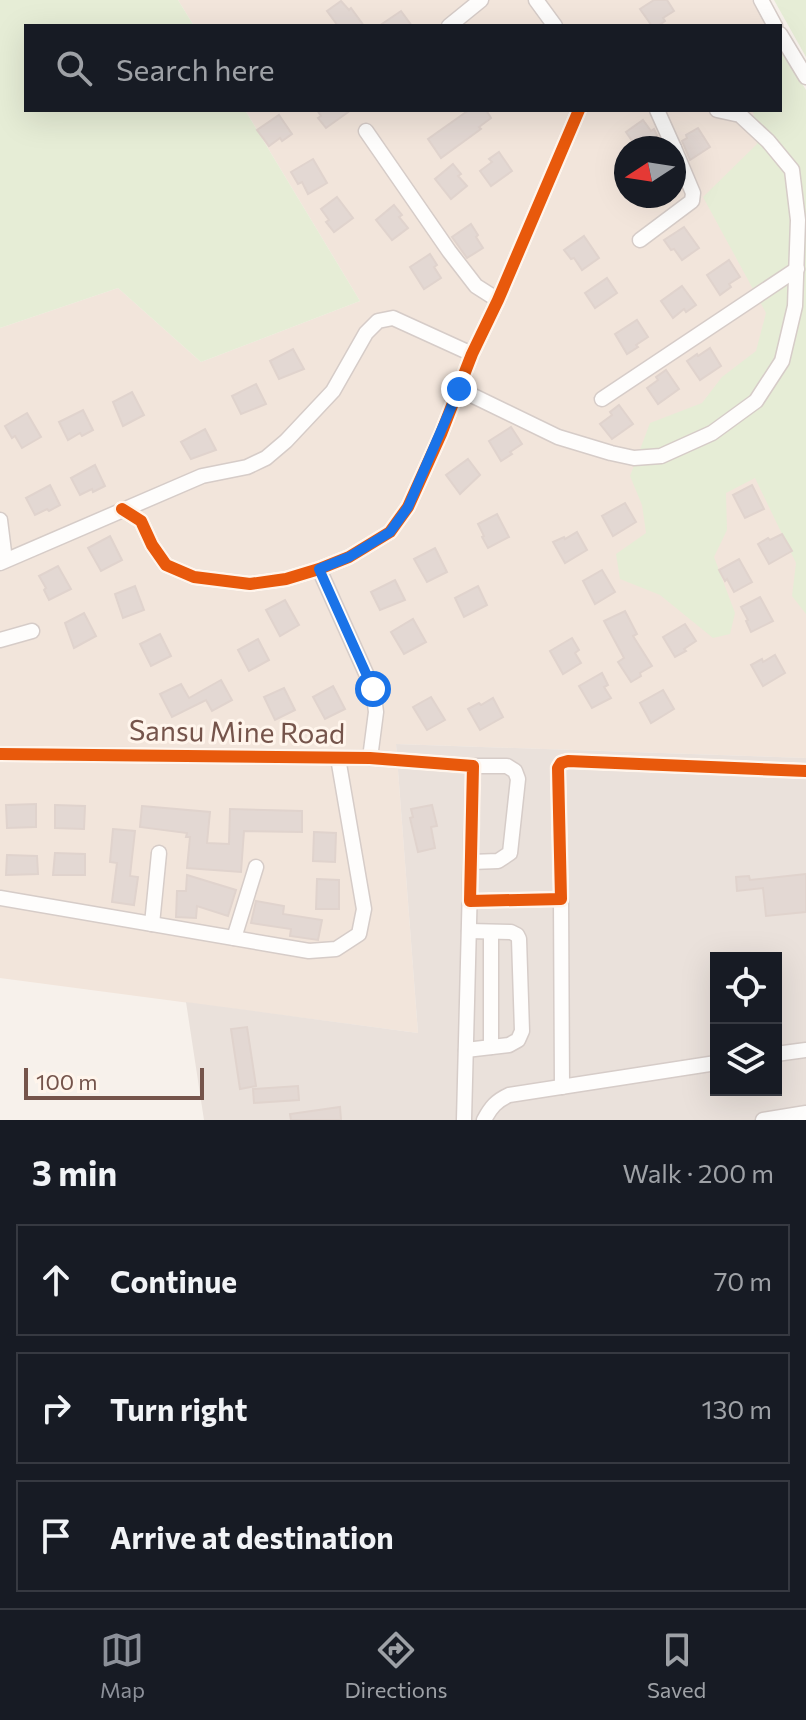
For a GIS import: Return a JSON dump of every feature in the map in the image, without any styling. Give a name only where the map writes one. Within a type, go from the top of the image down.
[{"type":"street","points":[[451,24],[481,0]]},
{"type":"street","points":[[536,0],[554,24]]},
{"type":"street","points":[[761,0],[774,24]]},
{"type":"street","points":[[782,37],[806,77]]},
{"type":"street","points":[[122,509],[141,521],[166,565],[194,577],[250,584],[286,579],[319,569],[349,557],[390,532],[408,507],[578,112]]},
{"type":"street","points":[[658,112],[669,136]]},
{"type":"street","points":[[459,389],[558,437],[634,458],[661,456],[712,433],[756,401],[782,361],[795,306],[798,220],[792,170],[768,141],[740,115],[726,112]]},
{"type":"street","points":[[366,131],[476,286],[498,300]]},
{"type":"street","points":[[686,176],[693,193],[692,201],[686,206]]},
{"type":"street","points":[[640,240],[683,208]]},
{"type":"street","points":[[602,399],[797,269]]},
{"type":"street","points":[[0,520],[2,561],[202,476],[247,467],[266,458],[333,391],[366,333],[378,321],[393,318],[472,354]]},
{"type":"street","points":[[319,569],[373,689],[376,712],[370,758]]},
{"type":"street","points":[[0,640],[32,631]]},
{"type":"street","name":"Sansu Mine Road","points":[[0,754],[370,758],[507,766],[515,771],[518,779],[510,853],[498,861],[471,862]]},
{"type":"street","points":[[0,898],[309,951],[336,949],[359,934],[364,909],[338,758]]},
{"type":"street","points":[[562,1087],[558,768],[561,763],[806,771]]},
{"type":"street","points":[[464,1120],[473,766]]},
{"type":"street","points":[[152,924],[159,853]]},
{"type":"street","points":[[234,938],[256,867]]},
{"type":"street","points":[[470,901],[561,899]]},
{"type":"street","points":[[466,1050],[509,1045],[518,1040],[522,1031],[519,939],[511,932],[469,931]]},
{"type":"street","points":[[491,932],[491,1047]]},
{"type":"street","points":[[782,1053],[806,1050]]},
{"type":"street","points":[[484,1120],[498,1100],[509,1095],[710,1064]]},
{"type":"street","points":[[763,1120],[806,1113]]},
{"type":"shaded area","points":[[178,0],[752,0],[767,24],[193,24]]},
{"type":"shaded area","points":[[806,90],[806,758],[396,744],[418,1033],[0,978],[0,328],[118,288],[201,362],[360,301],[246,112],[782,112],[782,108]]},
{"type":"shaded area","points":[[396,744],[806,758],[806,1120],[204,1120],[186,1002],[418,1033]]},
{"type":"green space","points":[[0,0],[178,0],[193,24],[24,24],[24,112],[246,112],[360,301],[201,362],[118,288],[0,328]]},
{"type":"green space","points":[[774,0],[806,0],[806,57]]},
{"type":"green space","points":[[782,50],[806,90],[806,614],[792,596],[796,563],[755,478],[726,493],[727,530],[714,557],[735,613],[730,634],[713,638],[660,595],[620,579],[616,554],[646,533],[642,505],[630,476],[650,423],[702,403],[722,377],[756,351],[766,313],[703,197],[757,144],[753,112],[782,112]]},
{"type":"building","points":[[654,0],[667,0],[674,11],[663,18],[665,21],[661,24],[651,24],[640,9]]},
{"type":"building","points":[[341,1],[349,10],[351,8],[363,24],[337,24],[327,11]]},
{"type":"building","points":[[401,11],[411,24],[382,24]]},
{"type":"building","points":[[318,112],[348,112],[326,128],[318,118],[321,116]]},
{"type":"building","points":[[466,112],[487,112],[491,118],[441,158],[428,139]]},
{"type":"building","points":[[279,115],[292,134],[269,146],[257,130]]},
{"type":"building","points":[[643,120],[658,136],[629,136],[626,132]]},
{"type":"building","points":[[698,128],[710,147],[690,160],[686,150],[686,135]]},
{"type":"building","points":[[499,152],[512,171],[491,186],[480,171]]},
{"type":"building","points":[[313,159],[327,183],[308,194],[302,182],[298,184],[291,172]]},
{"type":"building","points":[[453,164],[467,186],[451,199],[435,179]]},
{"type":"building","points":[[337,197],[353,218],[334,232],[321,209]]},
{"type":"building","points":[[394,205],[408,228],[392,240],[376,220]]},
{"type":"building","points":[[471,224],[483,248],[467,258],[452,237]]},
{"type":"building","points":[[684,227],[699,248],[682,260],[664,240]]},
{"type":"building","points":[[584,236],[599,258],[582,270],[564,250]]},
{"type":"building","points":[[430,254],[441,278],[424,289],[410,267]]},
{"type":"building","points":[[729,260],[740,277],[720,295],[707,275]]},
{"type":"building","points":[[607,278],[617,293],[595,308],[585,293]]},
{"type":"building","points":[[682,286],[696,305],[686,312],[684,309],[673,318],[661,301]]},
{"type":"building","points":[[637,320],[648,337],[627,354],[615,334]]},
{"type":"building","points":[[710,348],[721,366],[700,380],[687,361]]},
{"type":"building","points":[[293,349],[304,369],[279,379],[270,361]]},
{"type":"building","points":[[666,370],[679,389],[658,404],[647,388]]},
{"type":"building","points":[[256,384],[266,404],[241,414],[232,396]]},
{"type":"building","points":[[132,392],[144,415],[123,426],[113,402]]},
{"type":"building","points":[[619,405],[633,424],[612,439],[600,424]]},
{"type":"building","points":[[83,410],[93,430],[68,440],[59,422]]},
{"type":"building","points":[[27,413],[41,437],[22,448],[5,426]]},
{"type":"building","points":[[511,427],[522,444],[501,461],[489,441]]},
{"type":"building","points":[[205,429],[216,450],[191,459],[181,442]]},
{"type":"building","points":[[468,459],[480,475],[460,494],[446,475]]},
{"type":"building","points":[[95,465],[105,486],[80,495],[71,478]]},
{"type":"building","points":[[50,485],[60,505],[35,515],[26,498]]},
{"type":"building","points":[[752,485],[764,509],[745,518],[733,495]]},
{"type":"building","points":[[625,503],[636,522],[613,536],[602,516]]},
{"type":"building","points":[[497,514],[509,537],[488,548],[478,524]]},
{"type":"building","points":[[577,532],[587,550],[565,563],[553,542]]},
{"type":"building","points":[[782,534],[792,551],[769,564],[758,544]]},
{"type":"building","points":[[110,536],[122,560],[101,571],[88,548]]},
{"type":"building","points":[[435,548],[447,572],[427,582],[414,559]]},
{"type":"building","points":[[739,559],[752,582],[734,592],[719,570]]},
{"type":"building","points":[[58,566],[71,589],[49,600],[39,576]]},
{"type":"building","points":[[602,570],[615,592],[595,604],[583,581]]},
{"type":"building","points":[[395,580],[405,600],[380,610],[371,592]]},
{"type":"building","points":[[135,586],[144,610],[123,618],[115,594]]},
{"type":"building","points":[[478,586],[487,605],[464,617],[455,598]]},
{"type":"building","points":[[760,597],[773,621],[751,632],[741,607]]},
{"type":"building","points":[[285,600],[299,625],[280,636],[266,610]]},
{"type":"building","points":[[625,611],[637,634],[633,636],[652,666],[631,682],[618,662],[624,658],[604,621]]},
{"type":"building","points":[[84,613],[96,636],[74,648],[65,623]]},
{"type":"building","points":[[413,619],[426,642],[404,654],[391,632]]},
{"type":"building","points":[[685,624],[696,641],[675,657],[663,637]]},
{"type":"building","points":[[160,634],[171,656],[151,666],[140,644]]},
{"type":"building","points":[[572,638],[579,650],[575,653],[581,663],[563,674],[550,651]]},
{"type":"building","points":[[258,639],[269,660],[249,671],[238,650]]},
{"type":"building","points":[[775,655],[785,673],[763,686],[751,665]]},
{"type":"building","points":[[602,673],[608,685],[604,687],[611,698],[592,708],[579,686]]},
{"type":"building","points":[[221,680],[232,700],[212,711],[206,700],[172,717],[160,694],[181,684],[189,698]]},
{"type":"building","points":[[333,686],[345,709],[325,719],[313,697]]},
{"type":"building","points":[[284,688],[295,710],[275,720],[264,697]]},
{"type":"building","points":[[663,690],[674,709],[651,723],[640,703]]},
{"type":"building","points":[[431,697],[445,720],[427,730],[413,707]]},
{"type":"building","points":[[493,698],[503,717],[480,730],[468,709]]},
{"type":"building","points":[[36,804],[36,827],[7,828],[6,805]]},
{"type":"building","points":[[55,805],[85,806],[84,829],[55,828]]},
{"type":"building","points":[[432,805],[437,826],[431,827],[435,848],[418,852],[410,818],[413,817],[411,809]]},
{"type":"building","points":[[142,806],[210,812],[207,843],[229,844],[230,809],[302,811],[302,832],[244,831],[241,872],[187,868],[190,837],[186,837],[187,833],[140,827]]},
{"type":"building","points":[[113,829],[135,831],[130,876],[138,877],[134,905],[112,902],[117,863],[110,862]]},
{"type":"building","points":[[314,832],[336,833],[335,862],[313,861]]},
{"type":"building","points":[[55,853],[85,854],[85,875],[53,875]]},
{"type":"building","points":[[7,855],[37,856],[38,874],[6,875]]},
{"type":"building","points":[[806,874],[806,912],[766,916],[763,888],[737,891],[736,877],[749,876],[750,880]]},
{"type":"building","points":[[187,875],[236,890],[228,916],[197,906],[196,918],[176,917],[177,891],[186,891]]},
{"type":"building","points":[[317,879],[339,880],[339,909],[316,909]]},
{"type":"building","points":[[256,901],[284,906],[283,914],[322,920],[318,940],[290,936],[291,929],[251,923]]},
{"type":"building","points":[[247,1027],[256,1086],[240,1089],[231,1029]]},
{"type":"building","points":[[298,1086],[299,1100],[254,1103],[253,1089]]},
{"type":"building","points":[[340,1107],[341,1120],[291,1120],[290,1114]]},
{"type":"cycle path","points":[[122,509],[141,521],[166,565],[194,577],[250,584],[286,579],[319,569],[349,557],[390,532],[408,507],[441,434],[472,354],[578,112]]},
{"type":"cycle path","points":[[0,754],[370,758],[473,766],[470,901],[561,899],[558,768],[561,763],[806,771]]},
{"type":"route","points":[[373,689],[319,569],[349,557],[390,532],[408,507],[459,389]]}]
